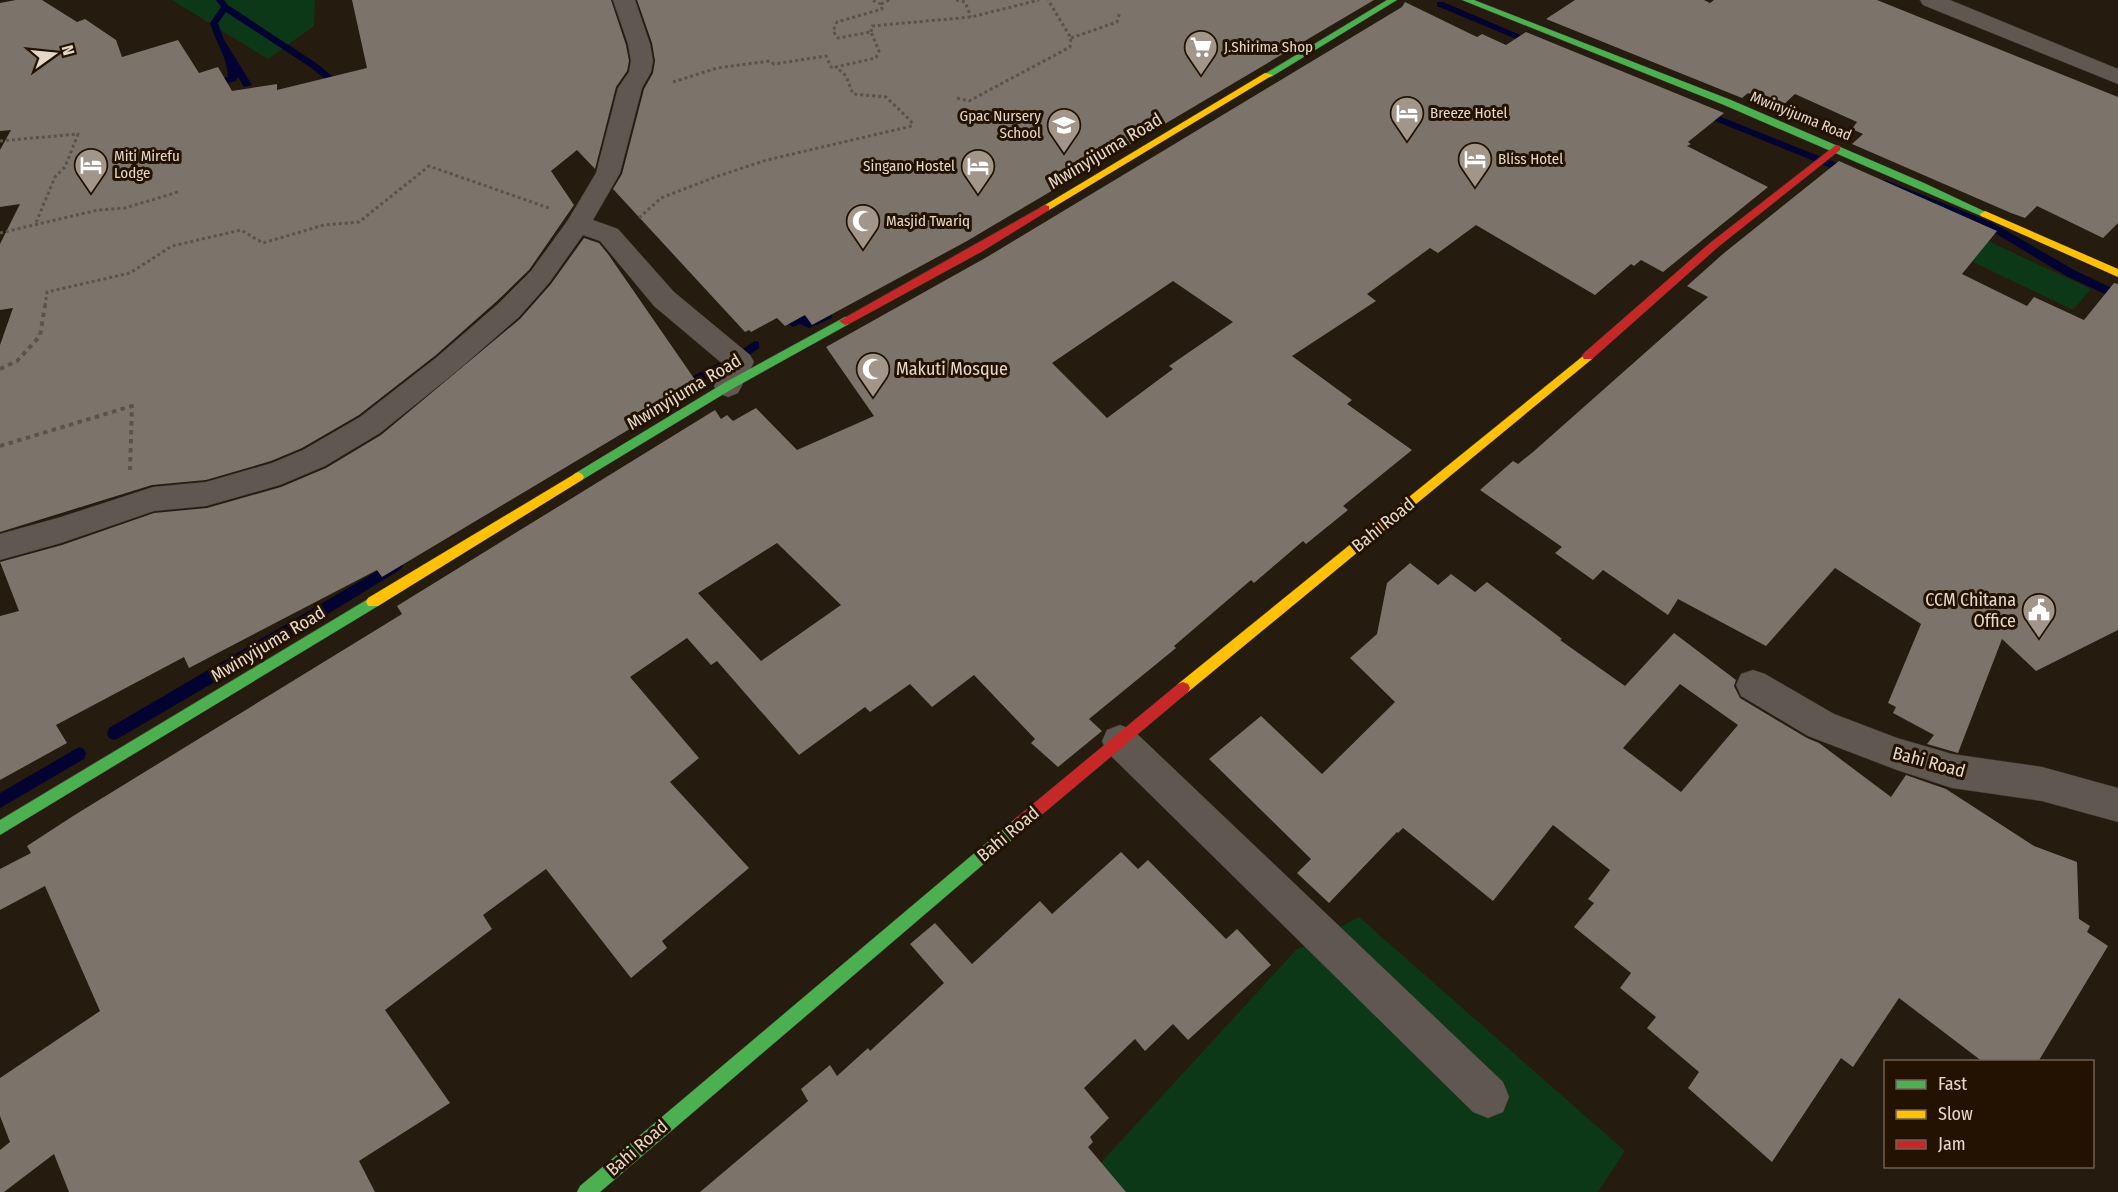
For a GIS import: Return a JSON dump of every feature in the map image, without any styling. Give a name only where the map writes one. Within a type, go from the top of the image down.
[{"type":"street","points":[[0,547],[162,497],[206,494],[234,487],[280,473],[314,459],[370,425],[447,364],[509,310],[540,277],[578,224],[608,173],[630,88],[640,72],[642,61],[639,44],[624,0]]},
{"type":"street","name":"Mwinyijuma Road","points":[[0,828],[728,386],[977,249],[1393,0]]},
{"type":"street","name":"Mwinyijuma Road","points":[[1466,0],[1536,24],[1836,148],[2118,273]]},
{"type":"street","points":[[1931,0],[2118,77]]},
{"type":"street","name":"Bahi Road","points":[[586,1192],[850,966],[1256,627],[1598,349],[1714,244],[1767,205],[1836,148]]},
{"type":"street","points":[[578,224],[609,235],[664,299],[740,362],[728,386]]},
{"type":"street","name":"Bahi Road","points":[[1752,685],[1821,725],[1897,754],[1952,771],[2042,784],[2118,805]]},
{"type":"street","points":[[1120,741],[1488,1097]]},
{"type":"path","points":[[872,0],[881,4]]},
{"type":"path","points":[[881,4],[889,0]]},
{"type":"path","points":[[956,0],[965,2],[971,16]]},
{"type":"path","points":[[630,88],[653,87],[717,68],[770,61],[774,64],[826,56],[831,67],[836,67],[876,58],[879,51],[871,32],[872,26],[971,16],[1040,0]]},
{"type":"path","points":[[957,98],[969,101],[985,91],[1044,64],[1070,47],[1071,38],[1048,0]]},
{"type":"path","points":[[871,32],[838,38],[833,32],[837,22],[882,9],[881,4]]},
{"type":"path","points":[[1071,38],[1117,22],[1120,12]]},
{"type":"path","points":[[609,235],[640,217],[661,198],[718,176],[767,160],[912,126],[911,122],[886,97],[853,94],[846,75],[836,67]]},
{"type":"path","points":[[0,141],[78,134],[65,167],[55,177],[35,225]]},
{"type":"path","points":[[0,369],[17,361],[40,336],[47,292],[130,273],[172,246],[226,232],[242,230],[263,243],[324,225],[358,222],[429,166],[544,206],[578,224]]},
{"type":"path","points":[[0,233],[98,210],[125,207],[178,192]]},
{"type":"path","points":[[0,446],[132,406],[130,506],[123,508]]},
{"type":"green space","points":[[172,0],[315,0],[314,26],[268,59]]},
{"type":"green space","points":[[1988,241],[2091,289],[2073,310],[1971,261]]},
{"type":"green space","points":[[1359,917],[1625,1151],[1598,1192],[1115,1192],[1097,1167],[1296,950]]},
{"type":"building","points":[[16,0],[42,0],[77,22],[85,19],[116,40],[122,57],[178,40],[199,73],[218,67],[232,91],[277,84],[277,90],[367,68],[352,0],[611,0],[629,61],[627,71],[616,87],[595,169],[577,150],[551,171],[574,205],[529,270],[436,355],[359,415],[302,448],[271,461],[206,480],[152,485],[0,532],[0,345],[13,308],[0,310],[0,244],[20,204],[0,207],[0,150],[11,130],[0,131],[0,3]]},
{"type":"building","points":[[637,0],[1374,0],[967,241],[812,325],[805,315],[785,326],[777,318],[751,332],[749,330],[745,332],[613,189],[622,174],[644,89],[653,73],[655,61],[652,43]]},
{"type":"building","points":[[1575,0],[1704,0],[1710,3],[1714,0],[1877,0],[2118,97],[2118,223],[2103,238],[2037,206],[2025,218],[1852,144],[1863,134],[1852,129],[1857,122],[1795,94],[1781,107],[1748,93],[1742,98],[1546,19]]},
{"type":"building","points":[[1405,2],[1477,37],[1482,34],[1506,45],[1526,32],[1724,113],[1688,142],[1691,144],[1687,146],[1768,187],[1663,272],[1641,260],[1634,266],[1631,264],[1595,295],[1476,225],[1438,253],[1430,248],[1367,294],[1376,301],[1292,356],[1352,400],[1347,404],[1412,450],[1343,506],[1348,510],[1306,544],[1303,541],[1254,583],[1251,580],[1174,646],[1176,648],[1089,719],[1102,731],[1058,767],[1031,743],[1035,739],[974,675],[932,707],[910,684],[870,712],[865,707],[799,755],[717,661],[711,665],[687,638],[630,677],[699,758],[670,782],[749,868],[662,941],[667,948],[631,978],[546,869],[483,915],[492,929],[385,1010],[450,1103],[359,1161],[375,1192],[69,1192],[54,1154],[4,1192],[0,1192],[0,1150],[10,1142],[0,1116],[0,1078],[100,1011],[45,886],[0,910],[0,869],[31,853],[27,846],[402,614],[397,606],[715,410],[721,419],[727,415],[733,421],[756,408],[797,450],[874,416],[826,347],[987,257],[1402,7]],"holes":[[[1173,281],[1233,322],[1169,366],[1173,369],[1107,418],[1052,363]],[[777,543],[841,605],[761,661],[698,593]]]},
{"type":"building","points":[[1839,161],[1997,231],[1962,274],[2027,306],[2034,297],[2084,320],[2114,283],[2118,284],[2118,630],[2036,671],[2002,639],[1958,753],[1927,744],[1934,735],[1893,713],[1896,707],[1888,703],[1921,624],[1835,568],[1766,646],[1678,599],[1668,615],[1603,570],[1593,580],[1555,553],[1562,547],[1480,490],[1513,461],[1518,464],[1533,452],[1708,297],[1687,286],[1724,253]]},
{"type":"building","points":[[584,238],[599,243],[608,254],[700,387],[382,577],[377,570],[189,668],[184,657],[56,725],[67,743],[0,780],[0,616],[19,611],[0,562],[62,545],[154,513],[207,508],[281,487],[326,468],[381,435],[520,319],[551,284]]},
{"type":"building","points":[[1410,563],[1438,585],[1451,574],[1475,592],[1487,582],[1562,639],[1560,640],[1625,686],[1674,633],[1736,680],[1734,686],[1740,698],[1819,743],[1891,797],[1906,775],[1946,789],[2034,846],[2077,862],[2079,919],[2090,926],[2087,932],[2108,946],[2039,1060],[1980,1060],[1899,998],[1853,1067],[1841,1058],[1772,1162],[1688,1088],[1699,1072],[1647,1028],[1656,1017],[1620,988],[1631,973],[1574,927],[1594,903],[1588,899],[1610,870],[1553,825],[1493,901],[1403,828],[1329,903],[1297,873],[1311,859],[1209,759],[1261,716],[1322,774],[1395,702],[1350,658],[1377,634],[1387,583]],"holes":[[[1680,684],[1738,725],[1681,792],[1623,748]]]},
{"type":"building","points":[[1121,852],[1138,869],[1148,860],[1226,939],[1237,929],[1271,965],[1188,1040],[1173,1024],[1145,1051],[1135,1039],[1084,1088],[1109,1118],[1090,1137],[1093,1142],[1088,1147],[1126,1192],[700,1192],[808,1101],[801,1089],[830,1065],[837,1076],[868,1048],[870,1051],[944,983],[910,944],[935,923],[972,964],[1040,901],[1052,914]]},
{"type":"waterway","points":[[220,0],[225,7]]},
{"type":"waterway","points":[[1440,4],[1536,44]]},
{"type":"waterway","points":[[225,7],[313,65],[343,89]]},
{"type":"waterway","points":[[225,7],[214,23],[219,40],[247,85]]},
{"type":"waterway","points":[[209,83],[233,79],[232,62]]},
{"type":"waterway","points":[[1701,112],[1850,172]]},
{"type":"waterway","points":[[1885,183],[1989,225],[2070,273],[2118,296]]},
{"type":"waterway","points":[[793,323],[800,318],[809,324],[828,315]]},
{"type":"waterway","points":[[678,389],[736,359],[755,345]]},
{"type":"waterway","points":[[114,733],[266,645],[396,565]]},
{"type":"waterway","points":[[0,801],[79,754]]},
{"type":"traffic: fast","points":[[1268,75],[1393,0]]},
{"type":"traffic: fast","points":[[1466,0],[1727,102],[1985,214]]},
{"type":"traffic: fast","points":[[578,477],[728,386],[845,321]]},
{"type":"traffic: fast","points":[[0,828],[373,602]]},
{"type":"traffic: fast","points":[[586,1192],[1021,823]]},
{"type":"traffic: slow","points":[[1045,208],[1268,75]]},
{"type":"traffic: slow","points":[[1985,214],[2118,273]]},
{"type":"traffic: slow","points":[[1183,688],[1588,356]]},
{"type":"traffic: slow","points":[[373,602],[578,477]]},
{"type":"traffic: jam","points":[[1588,356],[1714,245],[1836,148]]},
{"type":"traffic: jam","points":[[845,321],[977,249],[1045,208]]},
{"type":"traffic: jam","points":[[1021,823],[1183,688]]},
{"type":"place","name":"J.Shirima Shop","points":[[1201,76]]},
{"type":"place","name":"Breeze Hotel","points":[[1407,142]]},
{"type":"place","name":"Gpac Nursery School","points":[[1064,154]]},
{"type":"place","name":"Bliss Hotel","points":[[1475,188]]},
{"type":"place","name":"Miti Mirefu Lodge","points":[[91,194]]},
{"type":"place","name":"Singano Hostel","points":[[978,195]]},
{"type":"place","name":"Masjid Twariq","points":[[863,250]]},
{"type":"place","name":"Makuti Mosque","points":[[873,398]]},
{"type":"place","name":"CCM Chitana Office","points":[[2039,639]]}]
